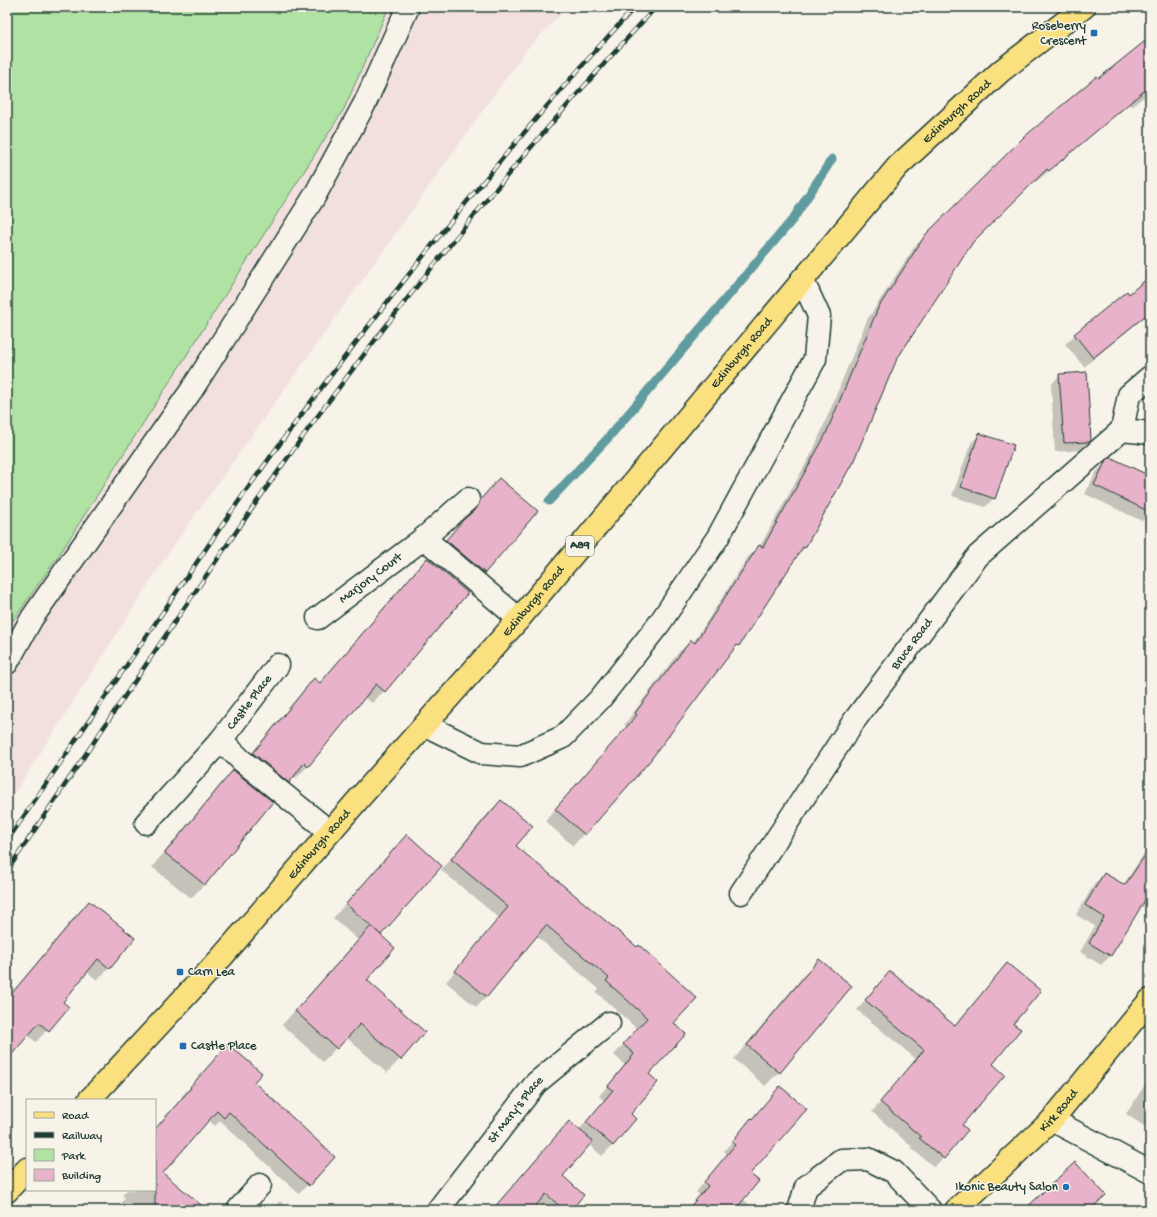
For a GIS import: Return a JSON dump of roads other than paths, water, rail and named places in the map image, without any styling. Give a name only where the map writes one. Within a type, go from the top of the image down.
[{"type":"main road","name":"Edinburgh Road","points":[[90,1099],[221,958],[330,832],[519,619],[898,166],[1001,71],[1084,7]]},
{"type":"main road","name":"Kirk Road","points":[[956,1210],[1052,1120],[1150,1000]]},
{"type":"main road","points":[[7,1191],[26,1170]]},
{"type":"street","points":[[7,663],[32,618],[190,391],[314,197],[365,103],[408,7]]},
{"type":"street","points":[[425,725],[482,753],[520,756],[563,737],[600,699],[659,624],[718,537],[815,359],[819,316],[802,279]]},
{"type":"street","points":[[1150,377],[1129,395],[1122,430],[1150,434]]},
{"type":"street","name":"Bruce Road","points":[[740,893],[854,721],[978,556],[1122,430]]},
{"type":"street","name":"Marjory Court","points":[[318,618],[424,538],[468,499]]},
{"type":"street","points":[[424,538],[519,619]]},
{"type":"street","name":"Castle Place","points":[[146,823],[222,740],[278,665]]},
{"type":"street","name":"Castle Place","points":[[222,740],[241,760],[330,832]]},
{"type":"street","name":"St Mary's Place","points":[[438,1210],[536,1083],[609,1023]]},
{"type":"street","points":[[1052,1120],[1150,1172]]},
{"type":"street","points":[[799,1210],[806,1187],[841,1160],[868,1159],[894,1172],[930,1210]]},
{"type":"street","points":[[238,1210],[260,1185]]},
{"type":"waterway","points":[[549,501],[608,438],[793,219],[832,159]]},
{"type":"railway","points":[[7,841],[229,515],[314,397],[488,176],[575,74],[635,7]]},
{"type":"railway","points":[[7,871],[244,520],[317,417],[397,311],[480,208],[523,156],[656,7]]},
{"type":"place","name":"Roseberry Crescent","points":[[1094,33]]},
{"type":"place","name":"Carn Lea","points":[[180,972]]},
{"type":"place","name":"Castle Place","points":[[183,1046]]},
{"type":"place","name":"Ikonic Beauty Salon","points":[[1066,1187]]}]
